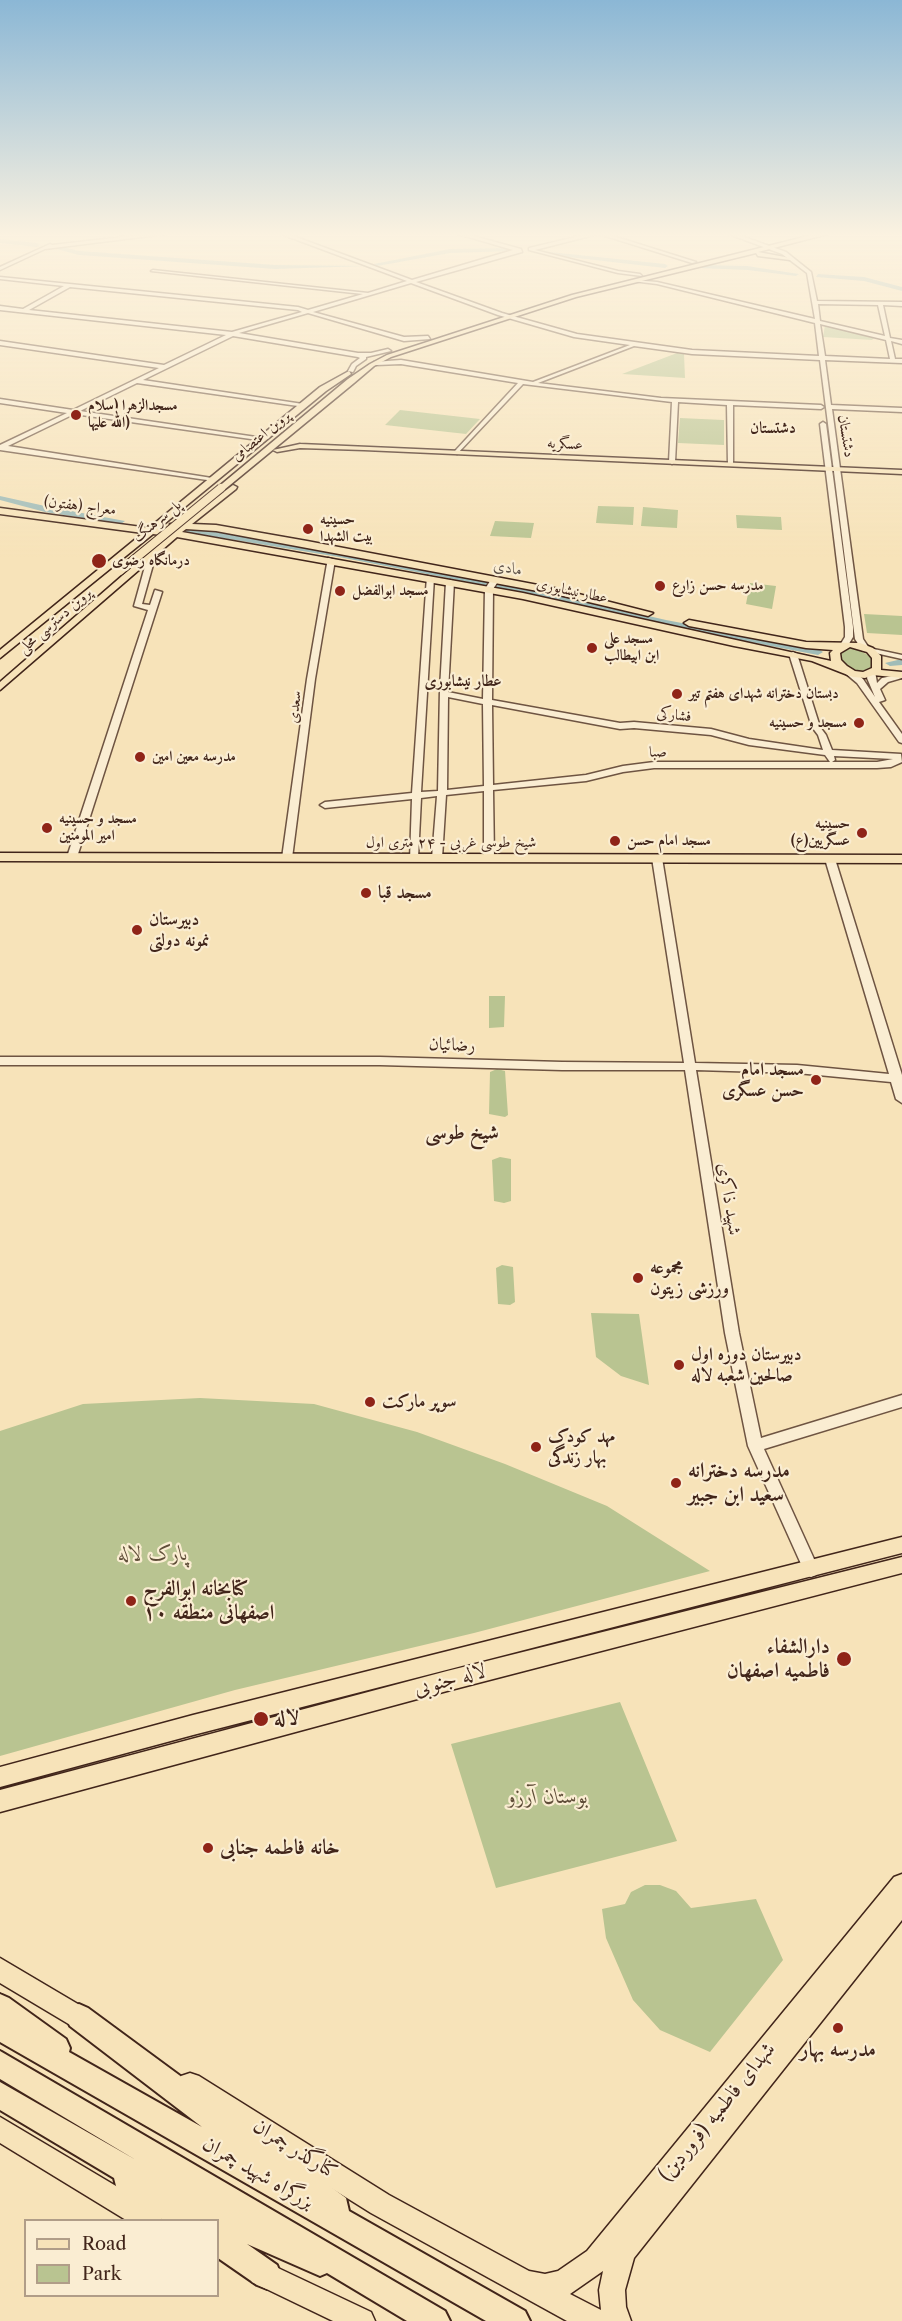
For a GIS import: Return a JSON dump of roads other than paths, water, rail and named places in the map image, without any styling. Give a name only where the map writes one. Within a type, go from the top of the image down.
[{"type":"highway","points":[[0,2007],[131,2101]]},
{"type":"highway","points":[[80,2017],[392,2250]]},
{"type":"highway","name":"بزرگراه شهید چمران","points":[[0,2026],[515,2321]]},
{"type":"highway","name":"بزرگراه شهید چمران","points":[[0,2064],[435,2321]]},
{"type":"highway","points":[[9,2100],[125,2169],[244,2228],[380,2289]]},
{"type":"highway","points":[[9,2100],[186,2219]]},
{"type":"highway","points":[[219,2242],[267,2276]]},
{"type":"main road","name":"پروین اعتصامی","points":[[239,470],[374,364],[398,348],[415,342]]},
{"type":"main road","name":"پروین اعتصامی","points":[[239,470],[350,372],[390,353],[423,342]]},
{"type":"main road","name":"پروین دسترسی محلی","points":[[0,687],[196,517],[218,488],[277,450],[295,442],[372,370],[374,364]]},
{"type":"main road","points":[[218,488],[263,440],[334,381],[350,372]]},
{"type":"main road","name":"عسگریه","points":[[295,442],[338,447],[814,469]]},
{"type":"main road","points":[[814,469],[902,472]]},
{"type":"main road","points":[[814,469],[833,470]]},
{"type":"main road","points":[[195,495],[218,488],[239,470]]},
{"type":"main road","points":[[145,527],[173,513],[195,495],[239,470]]},
{"type":"main road","name":"پل سرهنگ","points":[[86,601],[112,570],[218,488]]},
{"type":"main road","name":"معراج (هفتون)","points":[[0,510],[145,527]]},
{"type":"main road","name":"معراج (هفتون)","points":[[0,510],[120,527],[145,527]]},
{"type":"main road","points":[[173,513],[170,517],[177,522],[189,521],[196,517],[200,523],[216,528]]},
{"type":"main road","points":[[0,664],[112,570],[134,545],[145,523],[173,513]]},
{"type":"main road","points":[[120,527],[130,533],[134,545]]},
{"type":"main road","name":"عطار نیشابوری","points":[[145,527],[216,528],[495,580],[814,658],[845,670]]},
{"type":"main road","name":"عطار نیشابوری","points":[[145,527],[175,534],[283,547],[331,560],[806,645],[842,646]]},
{"type":"main road","points":[[134,545],[147,537],[157,537],[165,539],[161,547]]},
{"type":"main road","points":[[161,547],[179,537],[197,537]]},
{"type":"main road","points":[[283,547],[296,542]]},
{"type":"main road","points":[[0,655],[112,570]]},
{"type":"main road","points":[[0,677],[86,601],[132,572]]},
{"type":"main road","points":[[875,669],[868,649],[854,644],[842,646],[835,657],[845,670],[859,675],[875,669],[902,675]]},
{"type":"main road","name":"شیخ طوسی غربی - ۲۴ متری اول","points":[[0,857],[902,859]]},
{"type":"main road","name":"لاله جنوبی","points":[[3,1775],[902,1545]]},
{"type":"main road","name":"لاله جنوبی","points":[[0,1801],[546,1655],[902,1565]]},
{"type":"main road","points":[[546,1655],[539,1649],[542,1642],[642,1618],[655,1609]]},
{"type":"main road","points":[[395,1695],[400,1686],[512,1658],[515,1651],[508,1645]]},
{"type":"main road","name":"شهدای فاطمیه (فروردین)","points":[[505,2273],[545,2287],[564,2283],[596,2260],[902,1885]]},
{"type":"main road","name":"شهدای فاطمیه (فروردین)","points":[[618,2321],[613,2307],[612,2290],[617,2266],[625,2249],[902,1902]]},
{"type":"main road","name":"کنارگذر چمران","points":[[0,1970],[80,2017],[380,2204],[594,2321]]},
{"type":"main road","points":[[0,2129],[147,2219]]},
{"type":"main road","points":[[219,2252],[362,2321]]},
{"type":"street","points":[[0,448],[216,342]]},
{"type":"street","points":[[282,342],[358,355],[390,353],[401,362]]},
{"type":"street","points":[[398,348],[406,342]]},
{"type":"street","points":[[618,342],[659,348],[772,356],[902,361]]},
{"type":"street","name":"دشتستان","points":[[817,342],[829,407],[841,570],[849,637],[842,646]]},
{"type":"street","name":"دشتستان","points":[[730,403],[821,409],[817,342]]},
{"type":"street","points":[[888,342],[893,361]]},
{"type":"street","points":[[0,343],[164,367]]},
{"type":"street","points":[[532,384],[636,345]]},
{"type":"street","points":[[350,372],[354,365],[364,358],[358,355]]},
{"type":"street","points":[[374,364],[401,362],[532,384],[675,401],[730,403],[731,465]]},
{"type":"street","points":[[136,381],[303,406]]},
{"type":"street","points":[[457,452],[522,382]]},
{"type":"street","points":[[818,382],[826,382]]},
{"type":"street","points":[[0,401],[263,440]]},
{"type":"street","points":[[672,462],[675,401]]},
{"type":"street","points":[[829,407],[902,410]]},
{"type":"street","points":[[0,408],[64,417]]},
{"type":"street","name":"دشتستان","points":[[822,419],[850,570],[859,639],[868,649]]},
{"type":"street","points":[[0,448],[218,488]]},
{"type":"street","points":[[152,554],[138,606],[152,608]]},
{"type":"street","name":"سعدی","points":[[287,858],[331,560]]},
{"type":"street","points":[[841,570],[850,570]]},
{"type":"street","points":[[413,858],[430,578]]},
{"type":"street","points":[[489,858],[489,589],[495,580]]},
{"type":"street","points":[[437,858],[442,793],[450,582]]},
{"type":"street","points":[[72,856],[158,592]]},
{"type":"street","points":[[868,649],[901,657]]},
{"type":"street","points":[[793,654],[816,727],[822,735],[832,766]]},
{"type":"street","points":[[901,657],[875,669],[871,678],[875,689],[902,727]]},
{"type":"street","points":[[845,670],[860,681],[902,740]]},
{"type":"street","points":[[875,689],[885,680],[902,675]]},
{"type":"street","name":"فشارکی","points":[[444,694],[620,726],[634,725],[711,732],[749,742],[829,753],[902,758]]},
{"type":"street","name":"صبا","points":[[325,805],[586,778],[623,769],[654,765],[832,766],[891,764],[902,758]]},
{"type":"street","name":"شهید ذاکری","points":[[657,858],[732,1333],[755,1446],[811,1570]]},
{"type":"street","points":[[830,859],[899,1079],[902,1099]]},
{"type":"street","name":"رضائیان","points":[[0,1061],[380,1061],[797,1069],[899,1079]]},
{"type":"street","points":[[755,1446],[902,1401]]},
{"type":"waterway","name":"مادی","points":[[0,498],[45,509],[121,521]]},
{"type":"waterway","name":"مادی","points":[[189,530],[339,554],[504,586],[666,623],[818,652]]},
{"type":"waterway","name":"مادی","points":[[890,663],[902,662]]},
{"type":"place","name":"مسجدالزهرا (سلام الله علیها)","points":[[76,415]]},
{"type":"place","name":"حسینیه بیت الشهدا","points":[[308,529]]},
{"type":"place","name":"درمانگاه رضوی","points":[[99,561]]},
{"type":"place","name":"مدرسه حسن زارع","points":[[660,586]]},
{"type":"place","name":"مسجد ابوالفضل","points":[[340,591]]},
{"type":"place","name":"مسجد علی ابن ابیطالب","points":[[592,648]]},
{"type":"place","name":"دبستان دخترانه شهدای هفتم تیر","points":[[677,694]]},
{"type":"place","name":"مسجد و حسینیه","points":[[859,723]]},
{"type":"place","name":"مدرسه معین امین","points":[[140,757]]},
{"type":"place","name":"مسجد و حسینیه امیر المومنین","points":[[47,828]]},
{"type":"place","name":"حسینیه عسگریین(ع)","points":[[862,833]]},
{"type":"place","name":"مسجد امام حسن","points":[[615,841]]},
{"type":"place","name":"مسجد قبا","points":[[366,893]]},
{"type":"place","name":"دبیرستان نمونه دولتی","points":[[137,930]]},
{"type":"place","name":"مسجد امام حسن عسگری","points":[[816,1080]]},
{"type":"place","name":"مجموعه ورزشی زیتون","points":[[638,1278]]},
{"type":"place","name":"دبیرستان دوره اول صالحین شعبه لاله","points":[[679,1365]]},
{"type":"place","name":"سوپر مارکت","points":[[370,1402]]},
{"type":"place","name":"مهد کودک بهار زندگی","points":[[536,1447]]},
{"type":"place","name":"مدرسه دخترانه سعید ابن جبیر","points":[[676,1483]]},
{"type":"place","name":"کتابخانه ابوالفرج اصفهانی منطقه ۱۰","points":[[131,1601]]},
{"type":"place","name":"دارالشفاء فاطمیه اصفهان","points":[[844,1659]]},
{"type":"place","name":"لاله","points":[[261,1719]]},
{"type":"place","name":"خانه فاطمه جنابی","points":[[208,1848]]},
{"type":"place","name":"مدرسه بهار","points":[[838,2028]]},
{"type":"district","name":"دشتستان","points":[[773,428]]},
{"type":"district","name":"عطار نیشابوری","points":[[463,681]]},
{"type":"district","name":"شیخ طوسی","points":[[462,1133]]},
{"type":"park label","name":"پارک لاله","points":[[153,1554]]},
{"type":"park label","name":"بوستان آرزو","points":[[548,1797]]}]
